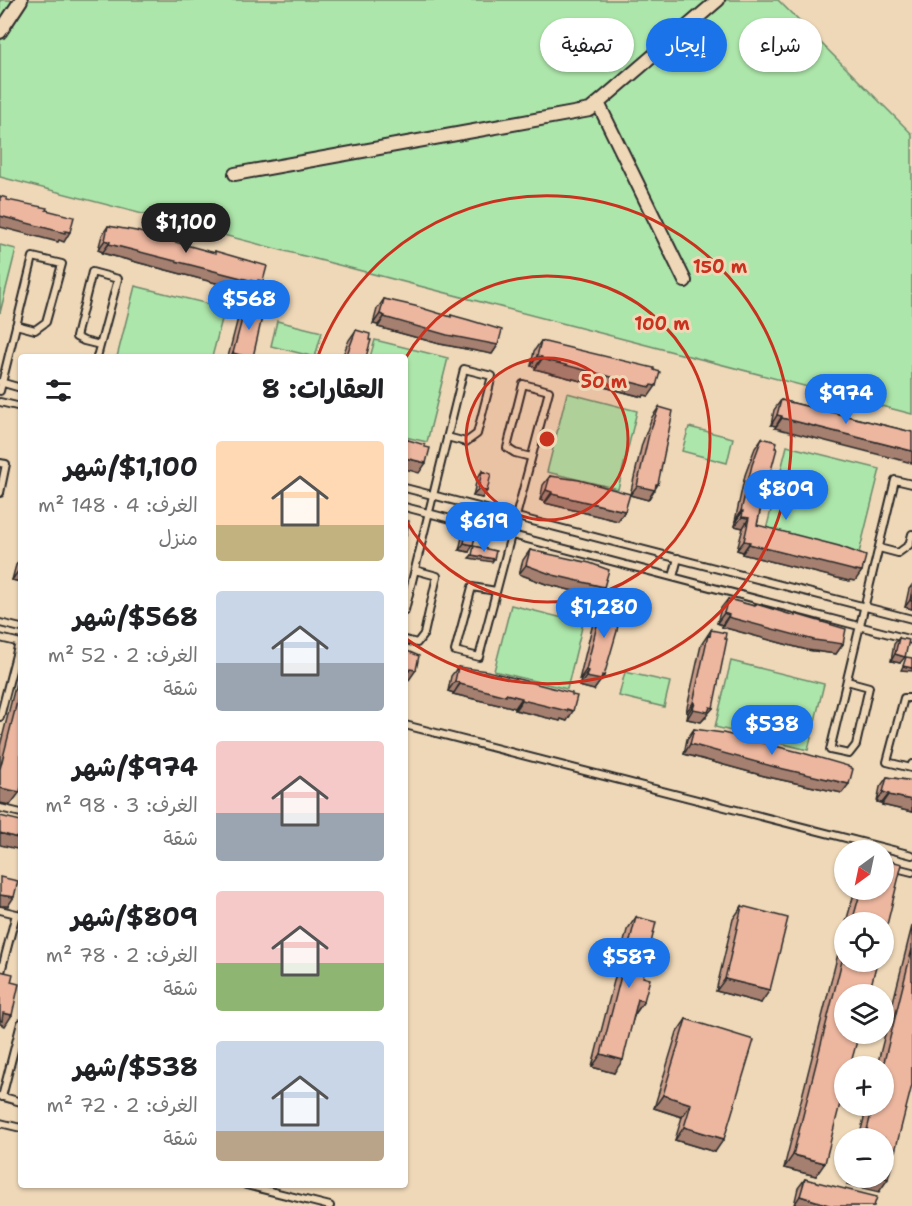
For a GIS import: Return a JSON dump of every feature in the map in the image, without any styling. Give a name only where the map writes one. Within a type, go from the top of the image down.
[{"type":"street","points":[[0,32],[21,0]]},
{"type":"street","points":[[235,174],[590,110],[718,0]]},
{"type":"street","points":[[598,103],[685,281]]},
{"type":"lane","points":[[0,391],[1,382],[33,257],[62,264],[46,322],[35,330],[16,325]]},
{"type":"lane","points":[[98,354],[118,279],[92,272],[76,337],[100,345]]},
{"type":"lane","points":[[408,598],[428,514],[433,495],[447,437],[464,369],[492,376],[477,434],[466,442],[447,437]]},
{"type":"lane","points":[[1,382],[18,387]]},
{"type":"lane","points":[[496,591],[472,587],[455,651],[479,657],[549,390],[523,384],[507,448],[515,453],[531,457]]},
{"type":"lane","points":[[0,402],[18,406]]},
{"type":"lane","points":[[0,463],[6,464],[0,493]]},
{"type":"lane","points":[[846,681],[869,687],[856,745],[849,754],[830,750],[846,681],[895,480],[912,484]]},
{"type":"lane","points":[[408,489],[912,619]]},
{"type":"lane","points":[[408,508],[912,640]]},
{"type":"lane","points":[[879,548],[898,553],[909,545],[912,534]]},
{"type":"lane","points":[[673,577],[678,558]]},
{"type":"lane","points":[[408,641],[417,643],[424,634],[437,576],[415,570]]},
{"type":"lane","points":[[0,623],[18,627]]},
{"type":"lane","points":[[0,638],[18,642]]},
{"type":"lane","points":[[0,717],[18,650]]},
{"type":"lane","points":[[912,698],[904,698],[887,762],[911,768],[912,764]]},
{"type":"lane","points":[[408,726],[912,855]]},
{"type":"lane","points":[[0,808],[18,812]]},
{"type":"lane","points":[[894,868],[912,872]]},
{"type":"lane","points":[[0,910],[18,915],[1,972]]},
{"type":"lane","points":[[18,1034],[1,1097],[18,1101]]},
{"type":"lane","points":[[0,1123],[18,1127]]},
{"type":"lane","points":[[258,1188],[330,1206]]},
{"type":"green space","points":[[0,0],[778,0],[796,18],[739,18],[739,72],[822,72],[822,44],[912,134],[912,414],[0,177]]},
{"type":"green space","points":[[0,245],[16,249],[0,313]]},
{"type":"green space","points":[[135,286],[225,308],[213,354],[118,354]]},
{"type":"green space","points":[[277,321],[322,332],[316,354],[303,354],[271,346]]},
{"type":"green space","points":[[375,340],[448,358],[427,442],[408,438],[408,354],[371,354]]},
{"type":"green space","points":[[567,393],[637,411],[618,489],[547,472]]},
{"type":"green space","points":[[689,427],[733,438],[727,463],[682,451]]},
{"type":"green space","points":[[787,446],[880,469],[859,553],[766,530]]},
{"type":"green space","points":[[511,605],[583,623],[567,689],[494,671]]},
{"type":"green space","points":[[731,661],[824,684],[808,750],[715,727]]},
{"type":"green space","points":[[625,672],[670,682],[664,707],[619,696]]},
{"type":"building","points":[[0,196],[7,200],[47,208],[46,210],[74,217],[70,232],[65,231],[65,233],[0,216]]},
{"type":"building","points":[[108,226],[136,231],[267,266],[263,281],[258,280],[257,282],[109,244],[110,242],[105,240]]},
{"type":"building","points":[[384,299],[502,330],[498,345],[447,335],[384,317],[380,314]]},
{"type":"building","points":[[248,303],[263,307],[254,354],[236,354],[233,353],[245,308],[247,309]]},
{"type":"building","points":[[356,330],[370,334],[369,340],[371,340],[367,354],[347,354]]},
{"type":"building","points":[[541,341],[654,368],[660,372],[656,386],[651,385],[650,387],[542,359],[537,356]]},
{"type":"building","points":[[781,400],[912,432],[912,451],[782,418],[777,415]]},
{"type":"building","points":[[659,407],[673,411],[655,490],[637,486],[649,434]]},
{"type":"building","points":[[762,438],[777,442],[775,448],[777,448],[757,525],[839,546],[866,556],[862,571],[744,541],[749,518],[742,517],[743,511],[741,511],[752,465]]},
{"type":"building","points":[[408,440],[430,448],[426,463],[408,459]]},
{"type":"building","points":[[482,471],[491,474],[487,491],[478,490]]},
{"type":"building","points":[[550,476],[579,480],[630,494],[625,511],[552,494],[546,490]]},
{"type":"building","points":[[467,527],[477,529],[473,545],[464,543]]},
{"type":"building","points":[[474,546],[496,551],[494,559],[472,555]]},
{"type":"building","points":[[530,550],[590,563],[609,570],[604,587],[553,575],[526,565]]},
{"type":"building","points":[[604,597],[621,602],[617,631],[601,680],[586,677],[588,671],[586,670]]},
{"type":"building","points":[[728,599],[755,606],[756,604],[846,629],[843,644],[814,640],[728,617],[729,615],[724,613]]},
{"type":"building","points":[[711,630],[726,633],[725,639],[727,639],[713,708],[710,707],[708,712],[693,709],[695,703],[693,703]]},
{"type":"building","points":[[899,638],[909,640],[905,657],[895,654]]},
{"type":"building","points":[[408,651],[419,656],[416,670],[410,669],[409,671]]},
{"type":"building","points":[[906,657],[912,658],[912,668],[903,666]]},
{"type":"building","points":[[458,667],[487,671],[572,693],[577,696],[573,711],[460,684],[455,681]]},
{"type":"building","points":[[18,698],[18,792],[0,788],[0,769]]},
{"type":"building","points":[[694,729],[723,733],[848,766],[853,769],[849,784],[690,744]]},
{"type":"building","points":[[887,777],[912,781],[912,800],[883,792]]},
{"type":"building","points":[[0,816],[18,820],[18,838],[0,833]]},
{"type":"building","points":[[894,862],[902,864],[894,896]]},
{"type":"building","points":[[0,877],[18,881],[14,897],[0,895]]},
{"type":"building","points":[[858,900],[893,900],[890,912],[855,912]]},
{"type":"building","points":[[742,906],[788,918],[770,990],[725,979]]},
{"type":"building","points":[[636,917],[656,922],[643,977],[650,979],[644,1001],[638,999],[623,1060],[601,1054]]},
{"type":"building","points":[[912,949],[912,1085],[894,1156],[894,1128],[868,1128],[870,1116],[894,1116],[894,1056],[885,1056],[888,1044],[894,1044],[894,1022]]},
{"type":"building","points":[[0,971],[13,974],[11,982],[18,984],[18,988],[12,1015],[3,1013],[2,1021],[0,1020]]},
{"type":"building","points":[[839,972],[874,972],[872,984],[836,984]]},
{"type":"building","points":[[834,993],[834,1044],[856,1044],[853,1056],[834,1056],[834,1116],[837,1116],[825,1163],[793,1155]]},
{"type":"building","points":[[686,1019],[754,1040],[724,1139],[684,1127],[691,1104],[663,1095]]},
{"type":"building","points":[[805,1179],[877,1197],[874,1206],[832,1206],[800,1196]]}]
